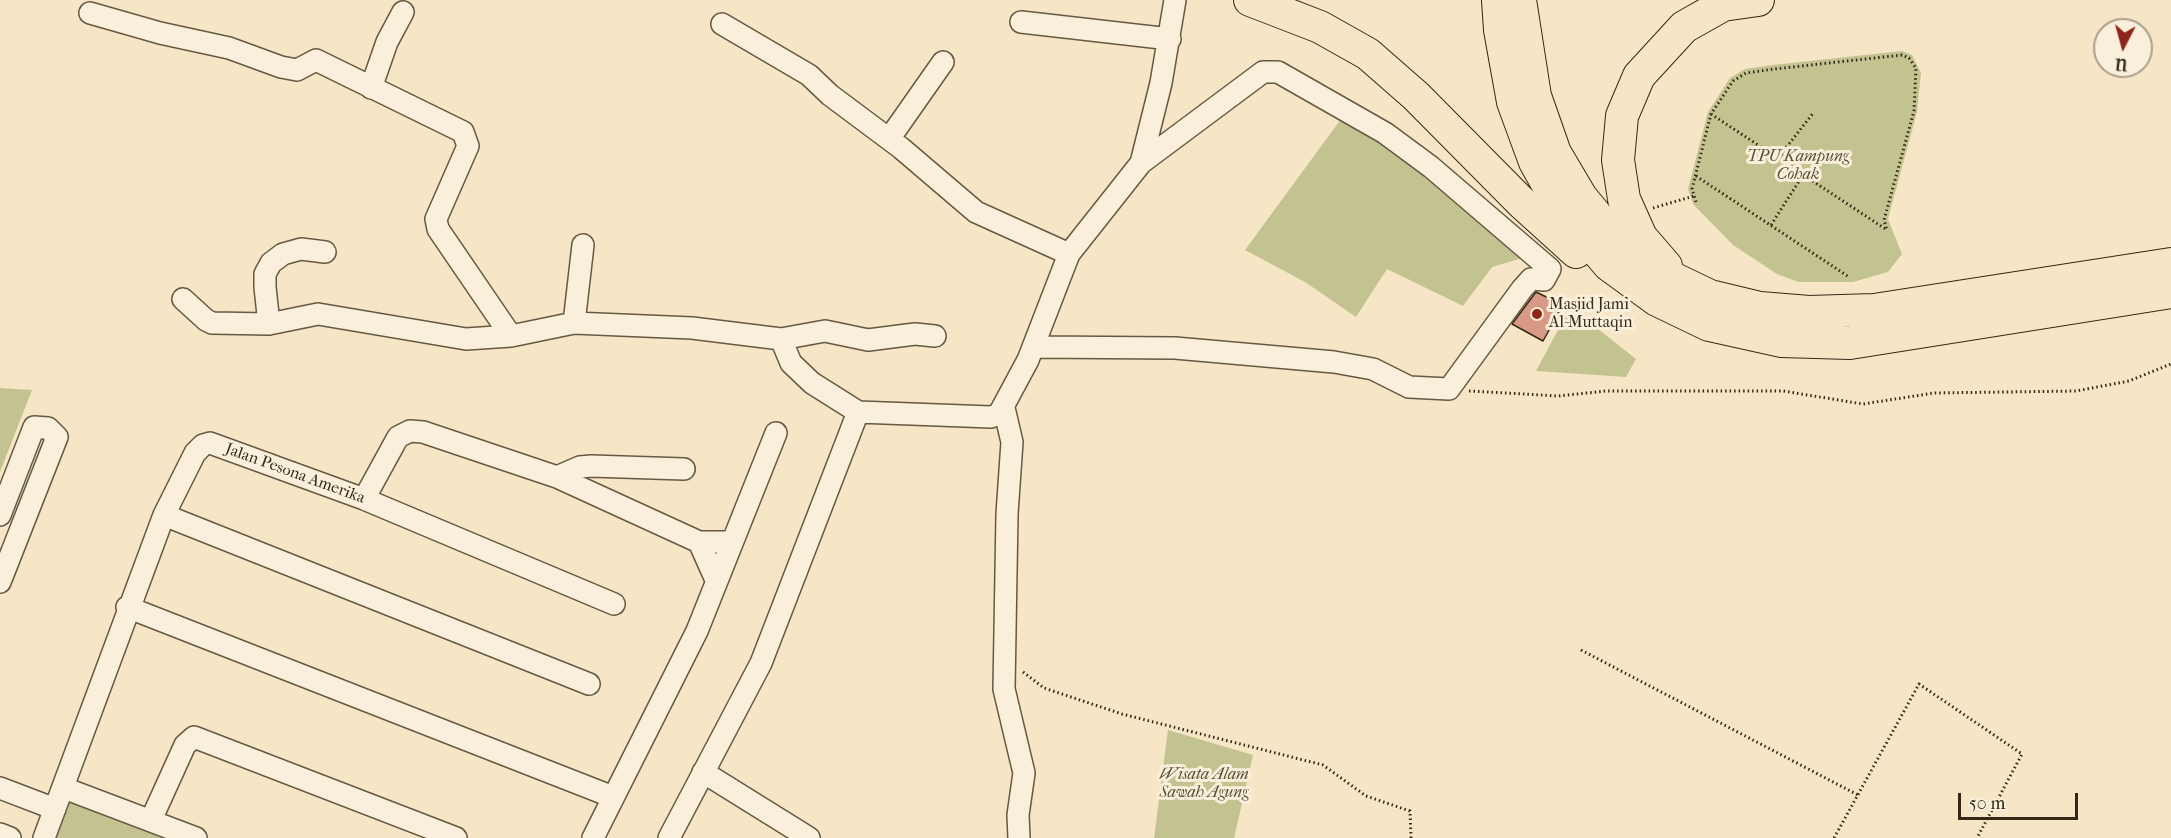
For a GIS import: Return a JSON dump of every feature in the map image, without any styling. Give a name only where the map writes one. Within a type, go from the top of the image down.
[{"type":"highway","points":[[1250,0],[1320,27],[1368,54],[1416,96],[1524,204],[1584,260],[1657,300],[1709,325],[1781,341],[1850,343],[2171,292]]},
{"type":"highway","points":[[1710,296],[1667,267],[1641,237],[1624,199],[1618,160],[1622,116],[1639,76],[1684,27],[1723,5],[1758,0]]},
{"type":"highway","points":[[1510,15],[1512,102],[1535,162],[1562,210],[1609,265],[1657,300]]},
{"type":"highway","points":[[1510,15],[1534,96],[1555,153],[1581,197],[1624,249],[1662,273],[1710,296],[1760,308],[1809,312],[1874,310],[2171,264]]},
{"type":"street","points":[[1141,163],[1171,32],[1175,0]]},
{"type":"street","points":[[371,88],[387,42],[403,12]]},
{"type":"street","points":[[90,13],[160,33],[229,48],[281,67],[297,70],[316,60],[463,132],[467,137],[468,146],[436,224],[441,237],[511,336]]},
{"type":"street","points":[[1021,22],[1171,32]]},
{"type":"street","points":[[723,24],[809,75],[830,95],[889,139],[976,212],[1069,254]]},
{"type":"street","points":[[889,139],[943,62]]},
{"type":"street","points":[[781,339],[791,363],[812,383],[858,412],[991,417],[1004,408],[1034,347],[1069,254],[1141,163],[1263,72],[1278,72],[1385,133],[1440,175],[1550,269],[1544,280],[1531,279],[1522,289],[1449,389],[1409,387],[1373,369],[1334,362],[1175,348],[1034,347]]},
{"type":"street","points":[[574,323],[583,245]]},
{"type":"street","points":[[269,324],[264,287],[265,274],[271,263],[283,254],[301,249],[325,252]]},
{"type":"street","points":[[183,299],[212,323],[269,324],[318,314],[466,339],[511,336],[574,323],[692,328],[781,339],[825,331],[868,340],[915,334],[935,336]]},
{"type":"street","points":[[1004,408],[1012,442],[1007,514],[1004,689],[1024,773],[1018,815],[1019,838]]},
{"type":"street","points":[[669,838],[761,663],[858,412]]},
{"type":"street","points":[[0,515],[34,427],[48,428],[57,437],[0,582]]},
{"type":"street","points":[[364,499],[398,437],[410,431],[423,432],[556,477],[699,542],[732,542]]},
{"type":"street","points":[[593,838],[697,631],[776,433]]},
{"type":"street","name":"Jalan Pesona Amerika","points":[[44,838],[64,788],[127,607],[164,514],[195,453],[210,443],[364,499],[614,604]]},
{"type":"street","points":[[556,477],[580,467],[591,466],[684,470]]},
{"type":"street","points":[[164,514],[589,684]]},
{"type":"street","points":[[699,542],[716,580]]},
{"type":"street","points":[[127,607],[613,797]]},
{"type":"street","points":[[151,820],[185,744],[194,737],[456,838]]},
{"type":"street","points":[[703,772],[809,838]]},
{"type":"street","points":[[0,788],[55,809]]},
{"type":"street","points":[[64,788],[196,838]]},
{"type":"street","points":[[0,834],[9,838]]},
{"type":"path","points":[[1696,202],[1692,189],[1711,114],[1733,81],[1746,73],[1902,55],[1909,58],[1917,73],[1914,111],[1884,220],[1887,230],[1711,114]]},
{"type":"path","points":[[1778,158],[1814,112]]},
{"type":"path","points":[[1771,225],[1803,175]]},
{"type":"path","points":[[1696,176],[1849,276]]},
{"type":"path","points":[[1645,212],[1674,200],[1694,195]]},
{"type":"path","points":[[1449,389],[1558,396],[1606,391],[1771,391],[1863,404],[1934,393],[2076,391],[2129,381],[2171,364]]},
{"type":"path","points":[[1581,650],[1858,795]]},
{"type":"path","points":[[1005,657],[1044,688],[1122,714],[1323,765],[1366,796],[1410,811],[1411,838]]},
{"type":"path","points":[[1834,838],[1919,684],[2022,754],[1977,838]]},
{"type":"green space","name":"TPU Kampung Cohak","points":[[1902,51],[1912,55],[1921,73],[1917,112],[1888,219],[1902,254],[1888,272],[1853,282],[1798,282],[1777,274],[1733,245],[1693,204],[1688,189],[1708,112],[1730,78],[1745,69]]},
{"type":"green space","points":[[1344,115],[1398,151],[1526,257],[1492,267],[1463,306],[1387,269],[1356,317],[1305,282],[1245,250]]},
{"type":"green space","points":[[1574,300],[1583,317],[1636,359],[1626,377],[1536,371]]},
{"type":"green space","points":[[0,388],[32,390],[0,472]]},
{"type":"green space","name":"Wisata Alam Sawah Agung","points":[[1168,730],[1253,755],[1234,838],[1154,838]]},
{"type":"green space","points":[[70,798],[186,838],[49,838]]},
{"type":"building","name":"Masjid Jami Al-Muttaqin","points":[[1536,292],[1563,305],[1543,341],[1512,324]]},
{"type":"place","name":"Masjid Jami Al-Muttaqin","points":[[1537,314]]}]
